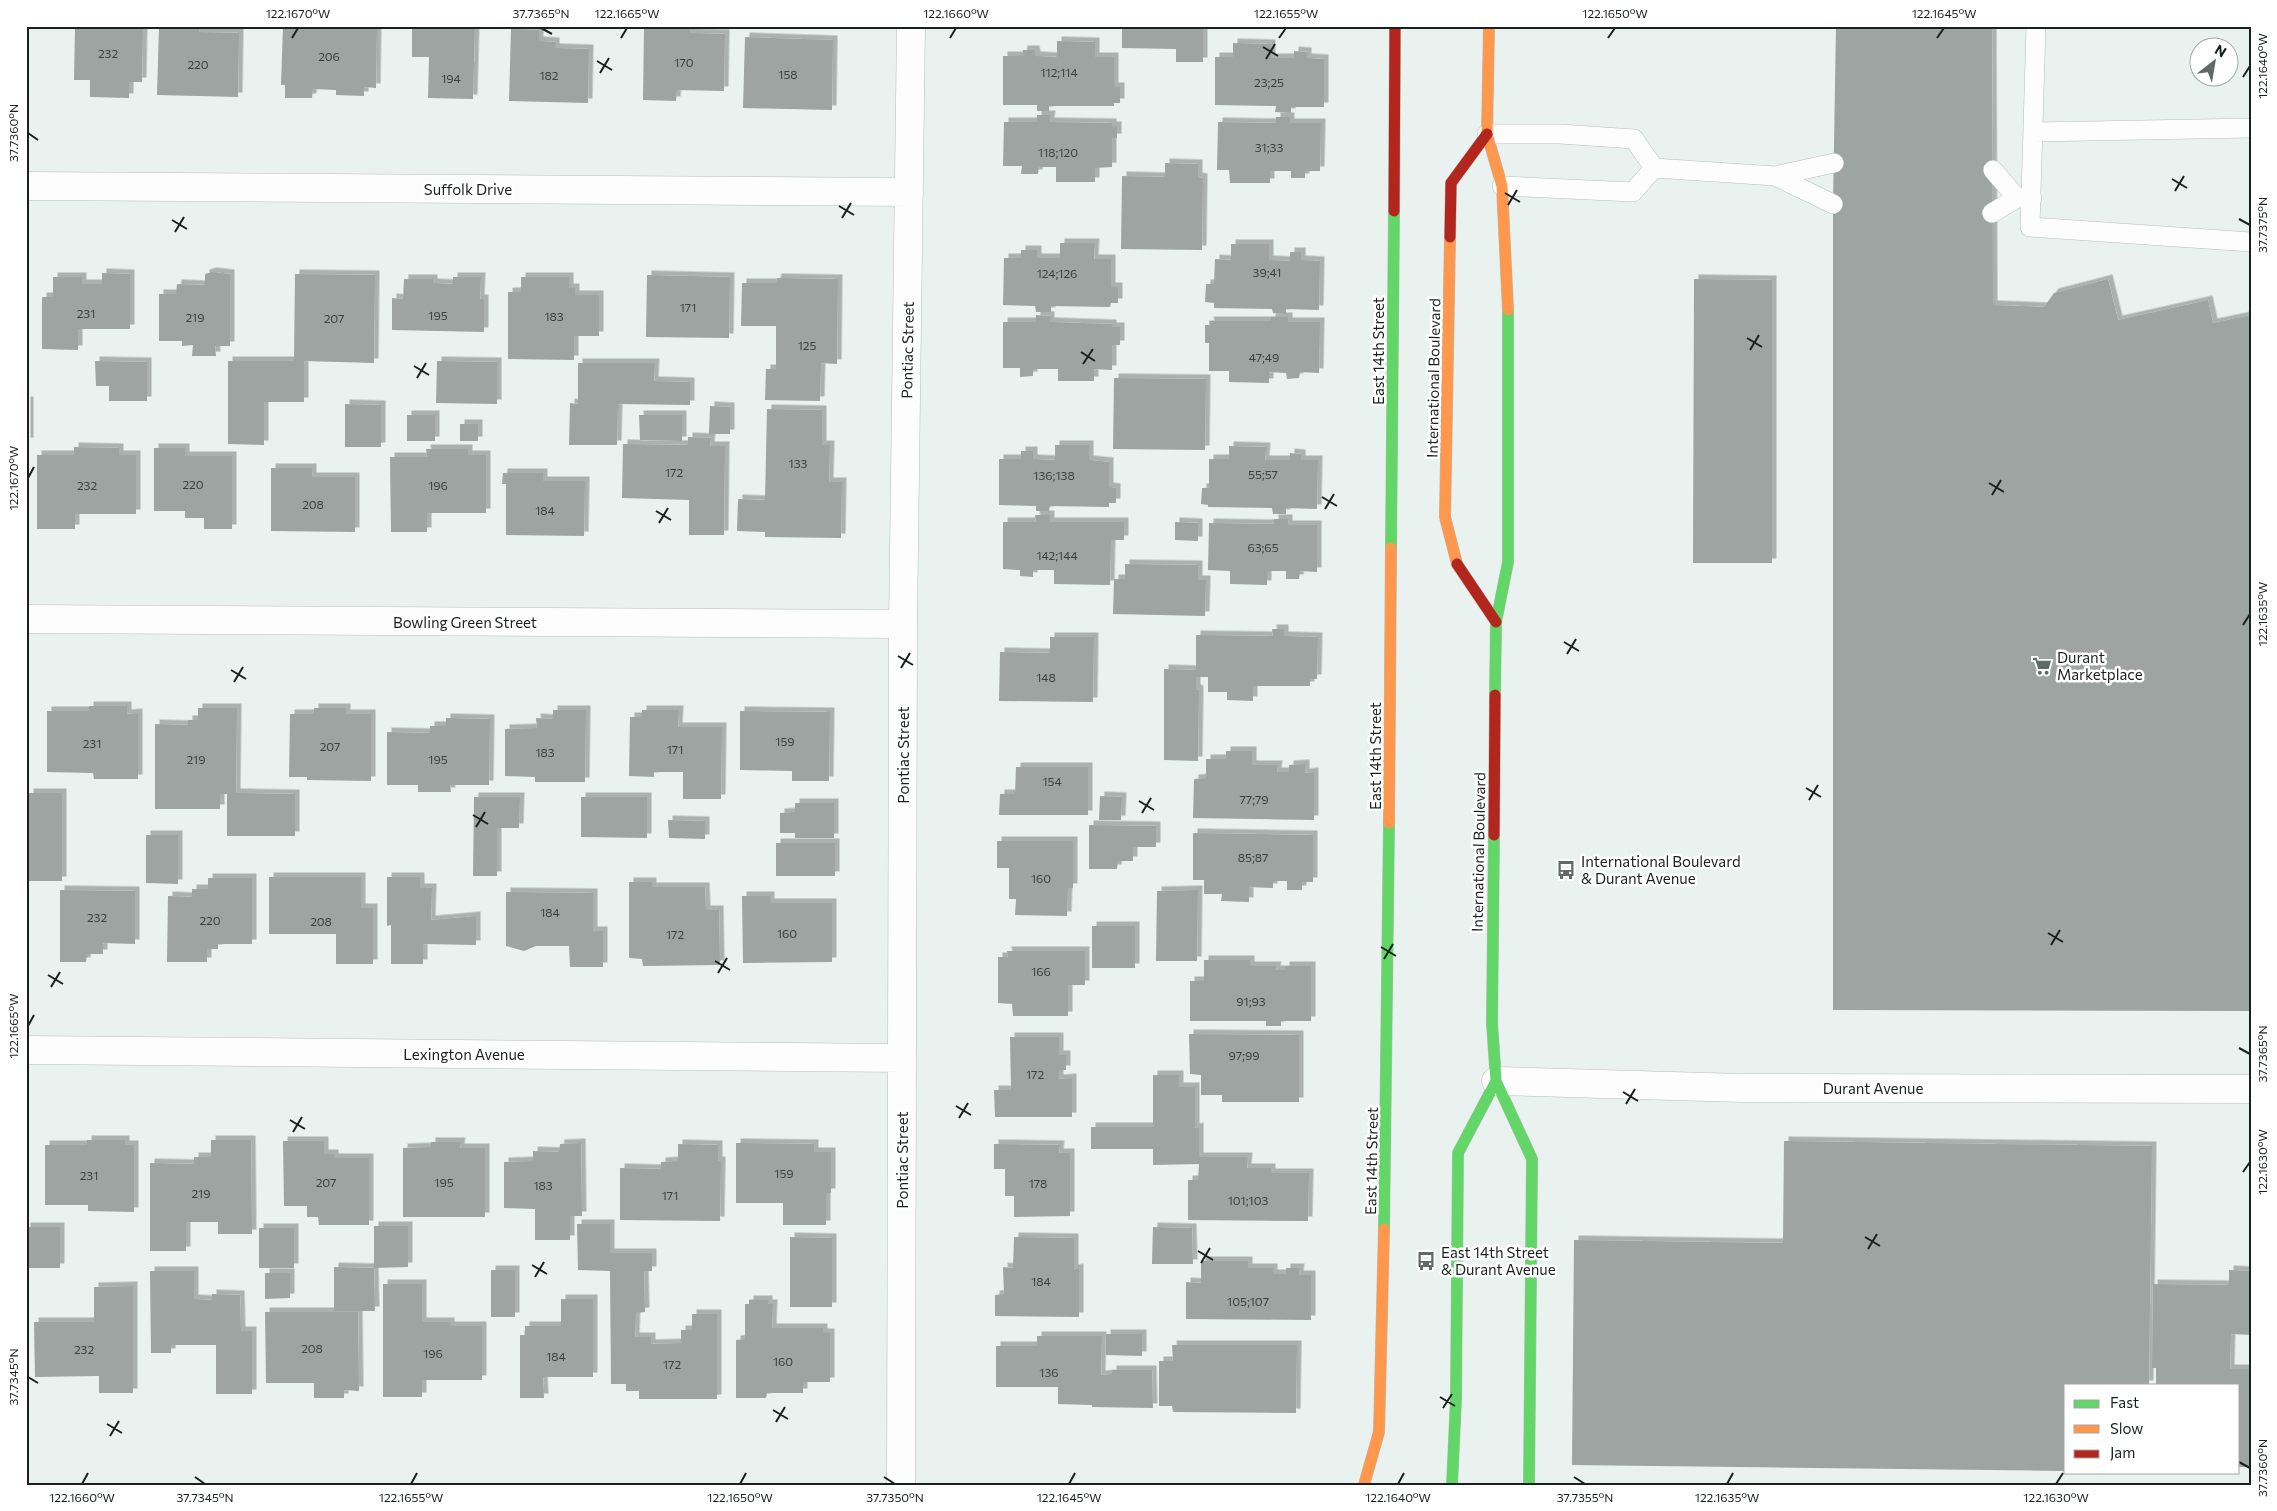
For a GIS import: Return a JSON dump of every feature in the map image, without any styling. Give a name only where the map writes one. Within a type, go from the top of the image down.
[{"type":"main road","name":"East 14th Street","points":[[1364,1485],[1379,1432],[1386,1146],[1395,26]]},
{"type":"main road","name":"International Boulevard","points":[[1488,26],[1487,134],[1502,186],[1509,334],[1508,562],[1496,622],[1492,1023],[1496,1081]]},
{"type":"main road","name":"International Boulevard","points":[[1487,134],[1451,183],[1446,517],[1458,569],[1496,622]]},
{"type":"main road","points":[[1452,1485],[1456,1399],[1458,1153],[1496,1081]]},
{"type":"main road","points":[[1496,1081],[1532,1159],[1529,1485]]},
{"type":"street","name":"Pontiac Street","points":[[901,1485],[903,624],[911,26]]},
{"type":"street","name":"Suffolk Drive","points":[[26,186],[909,192]]},
{"type":"street","name":"Bowling Green Street","points":[[26,619],[903,624]]},
{"type":"street","name":"Lexington Avenue","points":[[26,1050],[902,1058]]},
{"type":"street","name":"Durant Avenue","points":[[1496,1081],[1742,1088],[2251,1089]]},
{"type":"lane","points":[[2036,26],[2034,132],[2024,198],[2030,227],[2251,242]]},
{"type":"lane","points":[[2034,132],[2251,128]]},
{"type":"lane","points":[[1487,134],[1560,134],[1634,139],[1654,168]]},
{"type":"lane","points":[[1654,168],[1775,176],[1834,163]]},
{"type":"lane","points":[[1502,186],[1633,192],[1654,168]]},
{"type":"lane","points":[[1993,170],[2024,198]]},
{"type":"lane","points":[[1775,176],[1833,204]]},
{"type":"lane","points":[[1992,213],[2024,198]]},
{"type":"building","points":[[75,26],[143,26],[142,82],[129,82],[129,98],[90,97],[90,80],[74,80]]},
{"type":"building","points":[[159,26],[199,26],[199,32],[239,33],[238,97],[157,95]]},
{"type":"building","points":[[283,26],[377,26],[376,88],[364,87],[364,96],[336,95],[336,90],[313,89],[312,98],[285,98],[285,85],[281,85]]},
{"type":"building","points":[[412,26],[475,26],[473,99],[428,98],[429,57],[412,57]]},
{"type":"building","points":[[1122,26],[1203,26],[1203,62],[1176,62],[1176,49],[1122,48]]},
{"type":"building","name":"Durant Marketplace","points":[[1836,26],[1992,26],[1993,305],[2044,307],[2054,293],[2108,279],[2118,320],[2208,300],[2213,323],[2251,315],[2251,1011],[1833,1010],[1833,204]]},
{"type":"building","points":[[644,27],[690,28],[690,33],[725,34],[724,91],[677,90],[676,101],[643,100]]},
{"type":"building","points":[[511,29],[539,30],[539,41],[555,42],[555,48],[589,49],[588,103],[509,101]]},
{"type":"building","points":[[745,37],[833,40],[832,110],[743,108]]},
{"type":"building","points":[[1057,41],[1095,42],[1095,57],[1114,57],[1114,87],[1120,87],[1120,103],[1114,103],[1114,106],[1049,106],[1049,111],[1037,111],[1037,105],[1003,105],[1003,56],[1022,56],[1023,50],[1035,50],[1036,56],[1057,57]]},
{"type":"building","points":[[1233,43],[1271,44],[1271,58],[1294,58],[1294,51],[1307,52],[1307,58],[1324,59],[1324,107],[1291,107],[1291,113],[1275,112],[1276,106],[1215,105],[1215,57],[1233,57]]},
{"type":"building","points":[[1037,115],[1051,115],[1050,122],[1112,123],[1112,126],[1117,126],[1117,138],[1112,138],[1112,167],[1095,168],[1095,182],[1056,182],[1056,167],[1039,167],[1038,174],[1021,174],[1022,166],[1003,166],[1004,122],[1037,122]]},
{"type":"building","points":[[1276,117],[1290,117],[1290,123],[1321,123],[1320,171],[1305,171],[1305,178],[1291,178],[1291,171],[1270,171],[1270,183],[1230,183],[1229,170],[1217,170],[1218,122],[1276,123]]},
{"type":"building","points":[[1165,163],[1198,164],[1198,177],[1203,178],[1202,250],[1121,249],[1122,176],[1165,177]]},
{"type":"building","points":[[1060,243],[1095,243],[1094,259],[1111,259],[1111,287],[1118,287],[1118,303],[1111,303],[1110,307],[1051,306],[1051,312],[1036,312],[1035,306],[1003,305],[1004,258],[1021,258],[1021,250],[1037,250],[1037,258],[1060,258]]},
{"type":"building","points":[[1231,244],[1269,244],[1269,260],[1290,261],[1290,252],[1301,252],[1301,260],[1320,261],[1319,310],[1286,309],[1286,314],[1273,313],[1272,309],[1214,308],[1214,303],[1205,302],[1206,284],[1214,284],[1215,259],[1231,260]]},
{"type":"building","points":[[212,272],[230,274],[230,346],[215,346],[216,356],[192,356],[193,345],[182,346],[182,341],[159,341],[159,294],[176,294],[177,284],[205,285],[205,274]]},
{"type":"building","points":[[102,273],[130,274],[130,329],[78,329],[78,350],[42,349],[42,297],[53,297],[53,277],[82,277],[82,284],[102,284]]},
{"type":"building","points":[[295,274],[375,275],[374,363],[304,361],[304,402],[264,402],[264,445],[228,444],[228,361],[294,361]]},
{"type":"building","points":[[647,275],[730,277],[729,338],[646,337]]},
{"type":"building","points":[[453,277],[481,277],[480,299],[484,299],[484,332],[392,330],[392,298],[403,299],[404,279],[433,279],[433,283],[453,284]]},
{"type":"building","points":[[521,277],[569,277],[569,288],[575,288],[575,295],[599,295],[599,336],[574,336],[574,360],[508,359],[508,292],[521,292]]},
{"type":"building","points":[[777,278],[838,279],[837,364],[821,363],[820,401],[765,400],[766,369],[776,369],[776,326],[741,326],[742,283],[776,283]]},
{"type":"building","points":[[1694,279],[1772,280],[1772,563],[1693,563]]},
{"type":"building","points":[[1036,315],[1050,316],[1050,322],[1112,324],[1112,327],[1120,327],[1120,345],[1112,345],[1112,370],[1094,369],[1094,381],[1058,381],[1058,369],[1033,369],[1033,376],[1020,377],[1020,368],[1003,368],[1003,322],[1036,322]]},
{"type":"building","points":[[1271,317],[1288,317],[1288,322],[1320,322],[1319,373],[1300,372],[1299,378],[1287,379],[1286,373],[1269,372],[1269,383],[1229,382],[1229,371],[1209,371],[1209,343],[1205,343],[1205,325],[1210,325],[1209,321],[1271,321]]},
{"type":"building","points":[[95,361],[147,362],[147,401],[109,401],[109,386],[96,386]]},
{"type":"building","points":[[437,361],[497,362],[497,404],[436,403]]},
{"type":"building","points":[[578,363],[655,363],[654,381],[690,382],[690,405],[618,404],[617,445],[569,445],[570,403],[578,404]]},
{"type":"building","points":[[1114,378],[1206,379],[1205,450],[1113,449]]},
{"type":"building","points":[[26,401],[29,401],[29,442],[26,442]]},
{"type":"building","points":[[345,404],[381,405],[381,447],[345,447]]},
{"type":"building","points":[[710,406],[730,407],[730,434],[709,434]]},
{"type":"building","points":[[767,409],[822,410],[822,445],[830,445],[829,482],[842,482],[841,538],[765,537],[765,532],[737,531],[738,499],[765,500]]},
{"type":"building","points":[[407,415],[435,415],[435,441],[407,441]]},
{"type":"building","points":[[639,415],[682,415],[682,441],[640,440]]},
{"type":"building","points":[[460,424],[478,424],[478,441],[460,441]]},
{"type":"building","points":[[688,437],[711,438],[710,446],[725,446],[724,535],[689,535],[689,500],[622,498],[623,444],[688,445]]},
{"type":"building","points":[[1055,445],[1089,445],[1089,460],[1109,462],[1109,487],[1116,488],[1116,503],[1109,503],[1109,507],[1050,506],[1049,511],[1036,511],[1036,506],[999,505],[999,459],[1021,459],[1021,451],[1033,451],[1033,459],[1055,460]]},
{"type":"building","points":[[1229,446],[1266,447],[1265,460],[1290,460],[1290,453],[1301,454],[1301,460],[1318,460],[1317,509],[1286,508],[1286,514],[1273,514],[1272,508],[1208,507],[1208,505],[1201,504],[1202,488],[1209,488],[1209,459],[1229,459]]},
{"type":"building","points":[[74,447],[119,448],[119,455],[136,455],[136,514],[75,514],[75,529],[37,529],[37,455],[74,455]]},
{"type":"building","points":[[154,448],[185,448],[185,456],[232,456],[232,529],[204,529],[204,518],[185,518],[185,511],[154,511]]},
{"type":"building","points":[[426,449],[468,449],[468,455],[486,455],[486,513],[427,513],[427,532],[391,532],[390,457],[427,457]]},
{"type":"building","points":[[271,468],[312,468],[312,477],[355,477],[355,532],[271,531]]},
{"type":"building","points":[[503,473],[543,473],[543,481],[585,481],[584,536],[506,535],[506,484],[502,484]]},
{"type":"building","points":[[1035,515],[1050,515],[1050,522],[1124,522],[1124,540],[1111,540],[1110,585],[1054,584],[1054,570],[1033,570],[1033,577],[1020,576],[1020,570],[1003,569],[1003,522],[1036,522]]},
{"type":"building","points":[[1274,519],[1288,519],[1288,525],[1317,525],[1317,572],[1300,571],[1299,579],[1286,579],[1286,571],[1267,571],[1267,585],[1230,584],[1230,571],[1208,570],[1209,523],[1274,524]]},
{"type":"building","points":[[1175,522],[1198,523],[1198,541],[1175,540]]},
{"type":"building","points":[[1125,564],[1198,565],[1198,580],[1206,580],[1205,616],[1113,614],[1114,579],[1125,579]]},
{"type":"building","points":[[1272,629],[1284,629],[1284,636],[1318,637],[1317,679],[1310,679],[1310,686],[1253,686],[1253,701],[1227,700],[1227,692],[1208,692],[1208,677],[1196,677],[1196,689],[1199,690],[1198,761],[1164,760],[1164,669],[1196,670],[1196,635],[1273,636]]},
{"type":"building","points":[[1050,637],[1094,637],[1093,702],[999,701],[1000,652],[1050,653]]},
{"type":"building","points":[[89,706],[127,706],[127,714],[138,713],[138,779],[94,779],[93,773],[47,772],[47,711],[89,711]]},
{"type":"building","points":[[198,708],[237,708],[236,793],[295,794],[295,836],[227,836],[227,794],[220,794],[220,809],[155,809],[155,724],[188,725],[188,720],[198,720]]},
{"type":"building","points":[[314,708],[346,708],[346,714],[371,714],[371,781],[307,780],[307,777],[289,777],[290,714],[314,714]]},
{"type":"building","points":[[553,710],[586,710],[585,782],[535,782],[535,777],[505,776],[505,729],[537,728],[536,718],[553,719]]},
{"type":"building","points":[[642,710],[679,710],[678,727],[722,727],[721,799],[683,799],[683,772],[654,772],[654,777],[629,776],[630,717],[642,717]]},
{"type":"building","points":[[740,711],[830,712],[829,781],[792,781],[792,771],[740,770]]},
{"type":"building","points":[[446,718],[490,719],[489,785],[450,785],[451,792],[418,792],[418,785],[387,785],[387,732],[430,733],[430,726],[446,726]]},
{"type":"building","points":[[1226,751],[1252,751],[1252,765],[1278,765],[1277,772],[1289,772],[1289,765],[1305,764],[1305,773],[1314,772],[1314,820],[1193,818],[1194,779],[1206,778],[1206,759],[1226,759]]},
{"type":"building","points":[[1016,767],[1088,767],[1088,815],[999,815],[1000,794],[1015,794]]},
{"type":"building","points":[[29,793],[62,793],[62,881],[29,881],[29,865],[26,865],[26,834],[29,834]]},
{"type":"building","points":[[1100,796],[1122,797],[1121,820],[1099,820]]},
{"type":"building","points":[[474,797],[520,797],[519,828],[497,828],[497,876],[473,876]]},
{"type":"building","points":[[581,797],[647,797],[647,838],[581,837]]},
{"type":"building","points":[[795,803],[834,803],[834,838],[795,838],[795,833],[780,833],[780,813],[795,812]]},
{"type":"building","points":[[668,820],[705,821],[705,839],[669,838]]},
{"type":"building","points":[[1089,825],[1156,826],[1156,847],[1133,847],[1133,861],[1118,861],[1117,869],[1089,869]]},
{"type":"building","points":[[1193,833],[1313,835],[1313,882],[1302,882],[1302,890],[1287,890],[1287,881],[1273,881],[1273,888],[1249,887],[1249,902],[1221,901],[1222,894],[1204,894],[1204,880],[1193,880]]},
{"type":"building","points":[[146,835],[178,835],[178,884],[146,883]]},
{"type":"building","points":[[997,841],[1073,841],[1073,888],[1068,888],[1067,916],[1015,915],[1016,899],[1009,899],[1009,868],[997,868]]},
{"type":"building","points":[[776,843],[835,843],[835,876],[776,876]]},
{"type":"building","points":[[269,877],[361,877],[361,908],[373,908],[373,964],[336,964],[336,934],[269,934]]},
{"type":"building","points":[[387,877],[420,877],[420,888],[432,888],[431,920],[476,916],[476,945],[423,944],[423,964],[391,964],[391,925],[387,926]]},
{"type":"building","points":[[208,878],[252,878],[252,944],[218,944],[218,949],[207,949],[207,962],[167,962],[168,896],[192,897],[192,889],[208,889]]},
{"type":"building","points":[[629,882],[652,882],[652,887],[705,887],[706,910],[719,910],[720,965],[643,966],[642,959],[629,958]]},
{"type":"building","points":[[60,890],[135,891],[135,944],[103,943],[103,954],[87,954],[86,962],[60,962]]},
{"type":"building","points":[[1198,890],[1197,961],[1156,961],[1157,891]]},
{"type":"building","points":[[506,892],[593,893],[593,931],[603,931],[603,967],[570,967],[569,946],[536,946],[524,951],[506,946]]},
{"type":"building","points":[[742,896],[770,896],[770,903],[832,903],[832,962],[743,963]]},
{"type":"building","points":[[1092,926],[1135,926],[1135,968],[1092,968]]},
{"type":"building","points":[[1007,951],[1085,951],[1085,985],[1068,985],[1068,1016],[1013,1016],[1012,1004],[998,1003],[998,957],[1008,957]]},
{"type":"building","points":[[1204,960],[1250,960],[1250,966],[1277,966],[1276,970],[1285,970],[1285,966],[1311,966],[1311,1021],[1281,1021],[1281,1026],[1266,1026],[1266,1021],[1190,1021],[1190,981],[1204,981]]},
{"type":"building","points":[[1189,1034],[1299,1035],[1299,1102],[1222,1102],[1222,1095],[1201,1095],[1201,1075],[1190,1074]]},
{"type":"building","points":[[1010,1037],[1059,1037],[1059,1055],[1066,1055],[1066,1070],[1059,1070],[1059,1079],[1072,1078],[1072,1117],[995,1117],[994,1090],[1011,1090]]},
{"type":"building","points":[[1153,1075],[1179,1075],[1179,1087],[1195,1087],[1195,1128],[1199,1127],[1199,1157],[1248,1157],[1247,1168],[1271,1168],[1271,1173],[1309,1173],[1308,1221],[1188,1220],[1188,1180],[1198,1180],[1199,1164],[1153,1165],[1153,1149],[1091,1149],[1091,1127],[1153,1127]]},
{"type":"building","points":[[87,1140],[125,1140],[125,1145],[134,1145],[134,1212],[88,1211],[88,1205],[45,1205],[45,1145],[87,1145]]},
{"type":"building","points":[[211,1140],[251,1140],[252,1234],[218,1234],[218,1222],[186,1222],[186,1251],[150,1251],[150,1163],[194,1164],[194,1157],[211,1157]]},
{"type":"building","points":[[283,1141],[324,1141],[324,1154],[334,1154],[334,1158],[369,1158],[369,1225],[319,1225],[318,1217],[307,1217],[307,1206],[284,1206]]},
{"type":"building","points":[[1784,1141],[2152,1146],[2149,1384],[2064,1384],[2064,1471],[1572,1465],[1574,1240],[1783,1243]]},
{"type":"building","points":[[431,1142],[461,1142],[460,1148],[485,1148],[485,1217],[403,1217],[403,1148],[431,1147]]},
{"type":"building","points":[[581,1143],[582,1216],[570,1216],[570,1240],[535,1240],[535,1209],[504,1208],[504,1162],[533,1161],[533,1151],[559,1152],[560,1144]]},
{"type":"building","points":[[736,1143],[814,1144],[814,1152],[831,1152],[831,1193],[826,1193],[826,1225],[783,1225],[783,1203],[736,1203]]},
{"type":"building","points":[[678,1144],[718,1145],[718,1161],[721,1161],[720,1221],[620,1220],[620,1168],[661,1169],[661,1162],[678,1161]]},
{"type":"building","points":[[994,1144],[1060,1145],[1059,1153],[1070,1153],[1070,1216],[1014,1217],[1014,1196],[1005,1196],[1005,1169],[994,1169]]},
{"type":"building","points":[[577,1224],[610,1224],[610,1253],[652,1253],[652,1271],[644,1271],[645,1312],[636,1313],[635,1337],[651,1337],[651,1344],[681,1343],[681,1330],[692,1330],[692,1314],[717,1314],[717,1399],[639,1399],[639,1391],[626,1391],[626,1384],[611,1384],[610,1271],[578,1270]]},
{"type":"building","points":[[374,1226],[408,1226],[408,1267],[374,1268]]},
{"type":"building","points":[[26,1227],[60,1227],[60,1268],[26,1268]]},
{"type":"building","points":[[1153,1227],[1192,1228],[1193,1264],[1152,1264]]},
{"type":"building","points":[[259,1228],[294,1228],[294,1268],[259,1268]]},
{"type":"building","points":[[790,1237],[832,1238],[832,1307],[790,1307]]},
{"type":"building","points":[[1014,1237],[1074,1238],[1074,1269],[1079,1268],[1079,1317],[995,1316],[995,1295],[1004,1294],[1003,1267],[1013,1268]]},
{"type":"building","points":[[1201,1261],[1248,1261],[1248,1268],[1273,1268],[1273,1274],[1286,1274],[1286,1268],[1300,1268],[1299,1275],[1311,1275],[1311,1320],[1186,1319],[1186,1282],[1201,1283]]},
{"type":"building","points":[[334,1267],[374,1268],[375,1311],[334,1311]]},
{"type":"building","points":[[491,1270],[515,1270],[515,1317],[491,1317]]},
{"type":"building","points":[[2229,1270],[2251,1271],[2251,1335],[2231,1334],[2230,1369],[2251,1369],[2251,1467],[2240,1467],[2240,1384],[2156,1384],[2156,1368],[2152,1368],[2153,1284],[2229,1285]]},
{"type":"building","points":[[150,1271],[194,1271],[194,1299],[212,1300],[212,1294],[240,1295],[241,1331],[252,1331],[252,1394],[216,1394],[216,1345],[171,1345],[171,1353],[151,1353]]},
{"type":"building","points":[[265,1273],[290,1273],[290,1298],[265,1299]]},
{"type":"building","points":[[383,1284],[422,1284],[422,1322],[450,1322],[450,1326],[482,1326],[482,1380],[422,1380],[422,1397],[383,1397]]},
{"type":"building","points":[[133,1286],[133,1393],[99,1393],[99,1376],[35,1377],[34,1322],[94,1322],[94,1287]]},
{"type":"building","points":[[561,1299],[593,1299],[593,1377],[543,1377],[544,1398],[520,1398],[520,1335],[525,1335],[525,1326],[561,1326]]},
{"type":"building","points":[[749,1300],[768,1300],[768,1304],[773,1304],[772,1328],[823,1328],[823,1333],[830,1333],[830,1382],[803,1382],[803,1393],[767,1393],[766,1398],[736,1398],[736,1340],[745,1339],[745,1304],[749,1304]]},
{"type":"building","points":[[265,1312],[358,1312],[359,1391],[344,1390],[344,1398],[314,1398],[314,1383],[266,1383]]},
{"type":"building","points":[[1106,1334],[1142,1334],[1142,1356],[1106,1355]]},
{"type":"building","points":[[1037,1336],[1102,1336],[1101,1375],[1112,1374],[1112,1370],[1152,1370],[1153,1408],[1092,1407],[1092,1405],[1058,1404],[1058,1387],[996,1387],[996,1346],[1037,1346]]},
{"type":"building","points":[[1172,1345],[1297,1345],[1296,1413],[1173,1412],[1172,1406],[1159,1406],[1159,1361],[1173,1361]]},
{"type":"traffic: fast","points":[[1391,548],[1394,211]]},
{"type":"traffic: fast","points":[[1495,695],[1496,622],[1508,562],[1508,310]]},
{"type":"traffic: fast","points":[[1384,1229],[1389,823]]},
{"type":"traffic: fast","points":[[1494,835],[1492,1023],[1496,1081],[1532,1159],[1529,1485]]},
{"type":"traffic: fast","points":[[1452,1485],[1456,1399],[1458,1153],[1496,1081]]},
{"type":"traffic: slow","points":[[1489,26],[1487,134],[1502,186],[1508,310]]},
{"type":"traffic: slow","points":[[1450,237],[1445,517],[1457,564]]},
{"type":"traffic: slow","points":[[1389,823],[1391,548]]},
{"type":"traffic: slow","points":[[1364,1485],[1379,1432],[1384,1229]]},
{"type":"traffic: jam","points":[[1394,211],[1395,26]]},
{"type":"traffic: jam","points":[[1450,237],[1451,183],[1487,134]]},
{"type":"traffic: jam","points":[[1457,564],[1496,622]]},
{"type":"traffic: jam","points":[[1494,835],[1495,695]]},
{"type":"place","name":"Durant Marketplace","points":[[2042,666]]},
{"type":"place","name":"International Boulevard & Durant Avenue","points":[[1566,870]]},
{"type":"place","name":"East 14th Street & Durant Avenue","points":[[1426,1261]]}]
